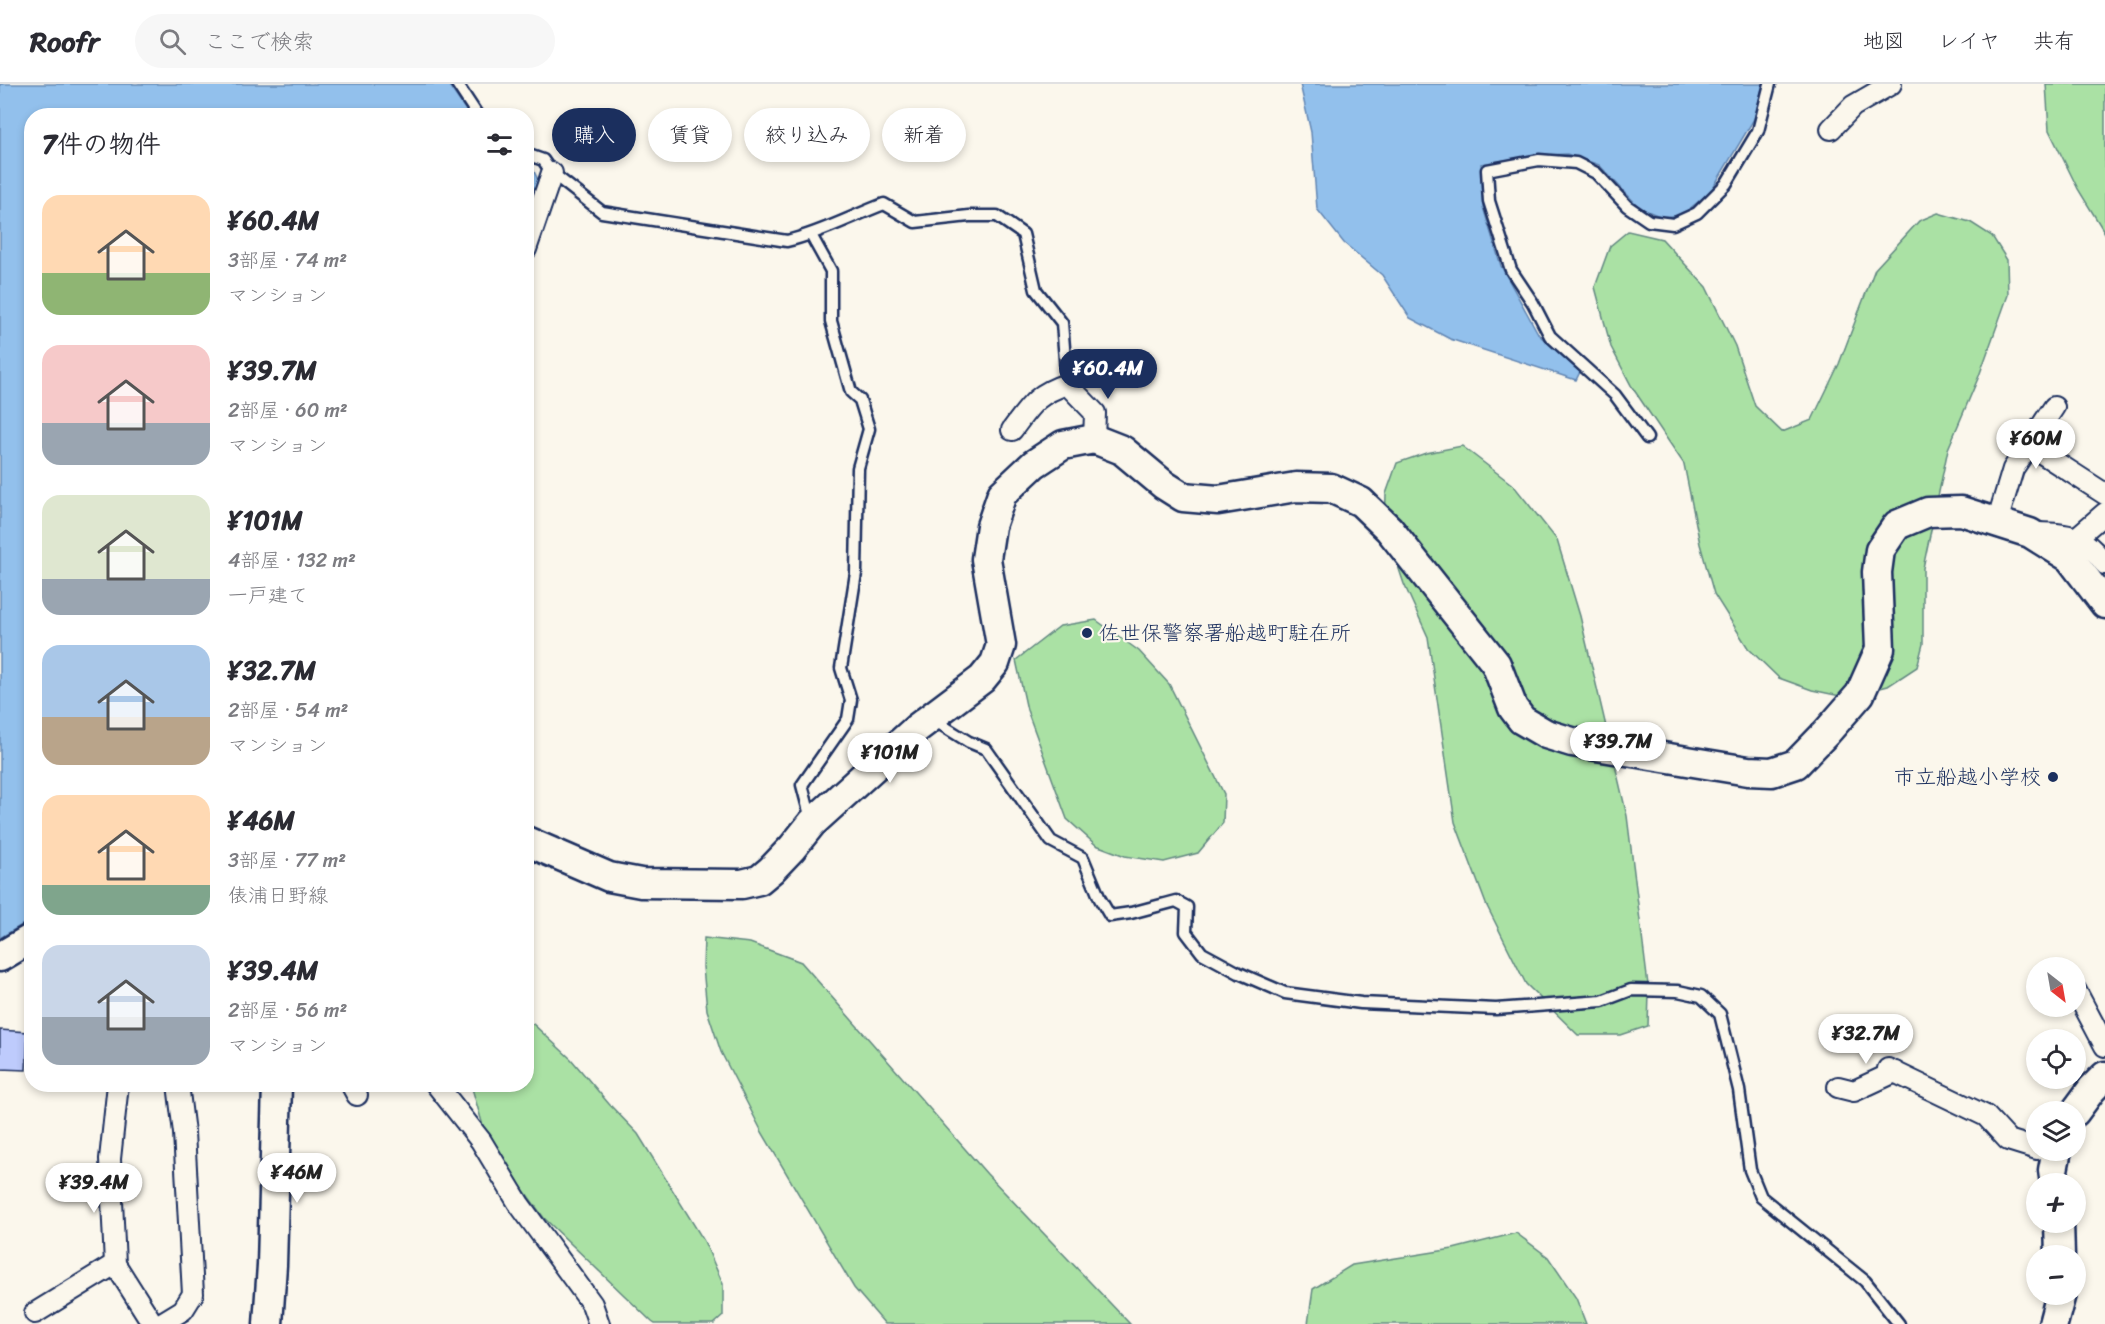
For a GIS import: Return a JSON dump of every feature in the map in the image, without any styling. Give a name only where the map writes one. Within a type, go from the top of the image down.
[{"type":"street","points":[[1830,129],[1853,106],[1891,84]]},
{"type":"street","points":[[534,226],[552,173]]},
{"type":"street","points":[[1012,430],[1034,400],[1066,384],[1095,413],[1094,439]]},
{"type":"street","points":[[1997,522],[2013,469],[2054,407]]},
{"type":"street","points":[[534,844],[609,877],[641,883],[742,884],[759,880],[771,870],[812,823],[917,728],[982,679],[995,663],[1001,645],[986,559],[991,526],[1002,494],[1034,464],[1063,446],[1094,439],[1122,450],[1164,485],[1183,497],[1218,500],[1296,487],[1331,488],[1361,502],[1389,529],[1496,664],[1514,708],[1522,720],[1546,734],[1572,742],[1748,771],[1772,772],[1796,764],[1827,733],[1860,694],[1880,649],[1877,572],[1880,549],[1897,525],[1928,512],[1961,511],[2030,533],[2070,558],[2105,604]]},
{"type":"street","points":[[2029,445],[2105,494]]},
{"type":"street","points":[[2076,538],[2105,513]]},
{"type":"street","points":[[2030,533],[2070,534],[2093,549],[2105,564]]},
{"type":"street","points":[[0,957],[24,943]]},
{"type":"street","points":[[2086,1010],[2105,1046]]},
{"type":"street","points":[[1838,1087],[1854,1090],[1892,1070],[1986,1116],[2008,1140],[2026,1145]]},
{"type":"street","points":[[2083,1101],[2105,1076]]},
{"type":"street","points":[[117,1092],[110,1159],[115,1264],[153,1324]]},
{"type":"street","points":[[159,1324],[183,1310],[193,1294],[184,1133],[179,1092]]},
{"type":"street","points":[[268,1324],[278,1092]]},
{"type":"street","points":[[442,1092],[481,1141],[519,1204],[592,1304],[599,1324]]},
{"type":"street","points":[[35,1313],[115,1264]]},
{"type":"street","points":[[2053,1324],[2058,1305]]},
{"type":"lane","points":[[457,84],[473,108]]},
{"type":"lane","points":[[1647,438],[1615,395],[1550,336],[1533,303],[1511,270],[1489,201],[1486,170],[1539,160],[1576,163],[1596,173],[1627,206],[1649,221],[1673,224],[1697,213],[1725,184],[1758,131],[1770,84]]},
{"type":"lane","points":[[534,157],[543,160],[552,173],[602,212],[787,241],[811,235],[846,218],[884,204],[915,222],[969,216],[997,216],[1023,234],[1036,290],[1062,323],[1066,384]]},
{"type":"lane","points":[[811,235],[831,271],[831,321],[851,392],[860,400],[869,429],[858,468],[856,573],[841,668],[851,700],[848,719],[802,785],[812,823]]},
{"type":"lane","points":[[932,718],[969,742],[986,748],[1051,841],[1083,858],[1100,899],[1110,916],[1176,901],[1187,907],[1186,932],[1202,953],[1239,973],[1285,993],[1361,1003],[1496,1009],[1602,1002],[1631,990],[1678,991],[1701,996],[1720,1014],[1738,1090],[1750,1170],[1761,1197],[1865,1281],[1899,1324]]},
{"type":"green space","points":[[2046,84],[2105,84],[2105,233],[2078,189],[2049,130]]},
{"type":"green space","points":[[1938,213],[1970,222],[1992,236],[2007,260],[2008,295],[1979,376],[1948,449],[1923,568],[1923,644],[1917,667],[1888,686],[1845,697],[1812,690],[1779,678],[1748,648],[1714,594],[1700,544],[1684,464],[1632,387],[1611,347],[1595,287],[1610,246],[1628,231],[1662,239],[1706,287],[1735,346],[1755,406],[1782,432],[1812,420],[1839,364],[1875,269],[1919,221]]},
{"type":"green space","points":[[1462,446],[1514,486],[1557,540],[1580,616],[1627,816],[1649,993],[1648,1026],[1621,1035],[1578,1035],[1526,984],[1486,904],[1455,822],[1428,637],[1404,584],[1385,527],[1386,494],[1397,463],[1426,453]]},
{"type":"green space","points":[[1096,620],[1139,651],[1169,684],[1224,794],[1223,823],[1198,853],[1164,862],[1125,856],[1096,845],[1067,819],[1027,710],[1016,660],[1060,626]]},
{"type":"green space","points":[[704,938],[750,943],[801,962],[987,1174],[1130,1324],[885,1324],[854,1288],[762,1132],[721,1052],[707,1010],[703,967]]},
{"type":"green space","points":[[534,1025],[571,1059],[638,1134],[704,1241],[723,1284],[723,1316],[714,1324],[655,1324],[652,1322],[544,1218],[504,1163],[484,1129],[473,1092],[534,1092]]},
{"type":"green space","points":[[1516,1233],[1548,1257],[1576,1298],[1586,1324],[1308,1324],[1313,1289],[1352,1265],[1453,1249]]},
{"type":"water","points":[[0,84],[448,84],[464,108],[24,108],[24,924],[0,938]]},
{"type":"water","points":[[1300,84],[1763,84],[1754,119],[1711,191],[1682,215],[1662,217],[1640,208],[1599,165],[1567,154],[1531,156],[1481,164],[1483,207],[1501,266],[1539,335],[1580,372],[1576,380],[1450,339],[1410,318],[1382,275],[1344,243],[1317,209],[1311,132]]},
{"type":"water","points":[[534,171],[539,182],[534,196]]},
{"type":"building","points":[[0,1030],[24,1032],[24,1070],[0,1069]]},
{"type":"place","name":"佐世保警察署船越町駐在所","points":[[1087,633]]},
{"type":"place","name":"市立船越小学校","points":[[2053,777]]}]
